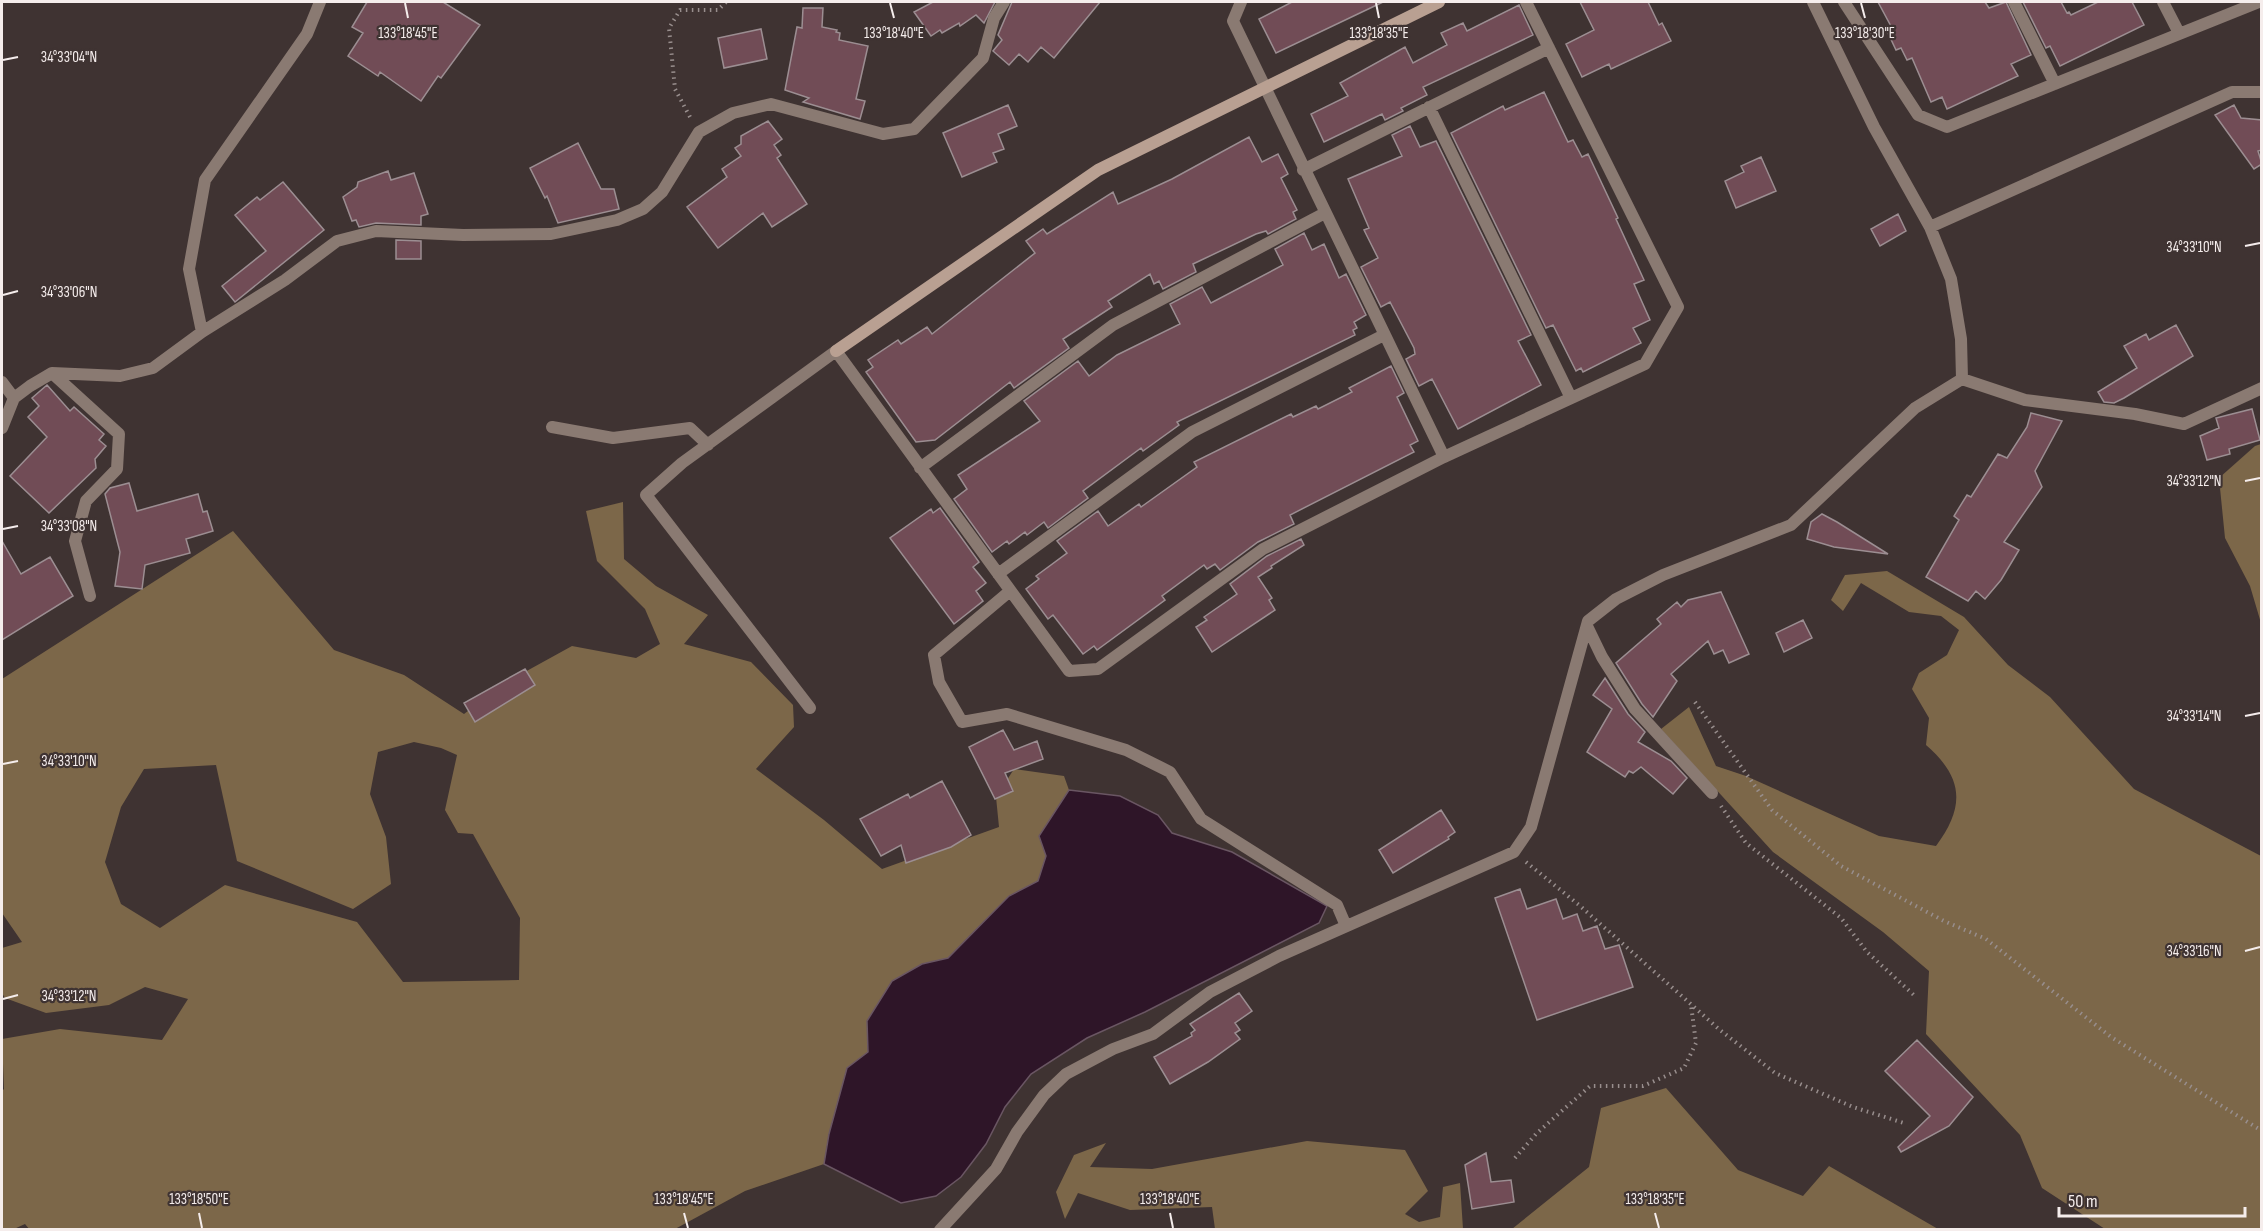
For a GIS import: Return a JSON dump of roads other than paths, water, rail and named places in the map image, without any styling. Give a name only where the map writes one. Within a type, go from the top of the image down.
[{"type":"street","points":[[202,332],[189,269],[205,180],[266,97],[307,34],[320,2]]},
{"type":"street","points":[[2,429],[14,398],[52,374],[120,376],[153,368],[202,332],[285,280],[337,242],[376,231],[463,236],[550,234],[616,220],[643,209],[662,192],[699,132],[733,113],[771,105],[883,134],[914,129],[983,58],[994,18],[1004,2]]},
{"type":"street","points":[[1241,2],[1233,21],[1263,88],[1444,457]]},
{"type":"street","points":[[810,708],[646,495],[708,445],[836,351],[1098,170],[1439,2]]},
{"type":"street","points":[[836,351],[1069,671],[1098,669],[1263,549],[1444,457],[1645,364],[1678,307],[1526,2]]},
{"type":"street","points":[[1813,2],[1874,127],[1930,227],[1951,279],[1961,339],[1962,379]]},
{"type":"street","points":[[1844,2],[1918,115],[1947,127],[2257,2]]},
{"type":"street","points":[[2014,2],[2055,84]]},
{"type":"street","points":[[2163,2],[2179,33]]},
{"type":"street","points":[[1303,170],[1549,48]]},
{"type":"street","points":[[1930,227],[2232,92],[2262,92]]},
{"type":"street","points":[[1429,107],[1571,398]]},
{"type":"street","points":[[921,468],[1113,325],[1324,213]]},
{"type":"street","points":[[998,574],[1192,432],[1384,335]]},
{"type":"street","points":[[52,374],[119,434],[117,469],[86,501],[75,541],[90,596]]},
{"type":"street","points":[[1962,379],[2025,400],[2135,414],[2184,424],[2262,388]]},
{"type":"street","points":[[940,1230],[996,1170],[1017,1132],[1044,1095],[1066,1074],[1113,1049],[1153,1034],[1210,992],[1279,956],[1514,852],[1531,827],[1588,621],[1616,599],[1663,574],[1791,525],[1915,408],[1962,379]]},
{"type":"street","points":[[2,382],[14,398]]},
{"type":"street","points":[[552,427],[613,438],[690,428],[708,445]]},
{"type":"street","points":[[1010,591],[934,655],[939,682],[962,722],[1007,714],[1126,750],[1170,772],[1201,819],[1337,905],[1346,927]]},
{"type":"street","points":[[1587,626],[1602,657],[1635,709],[1712,793]]}]
